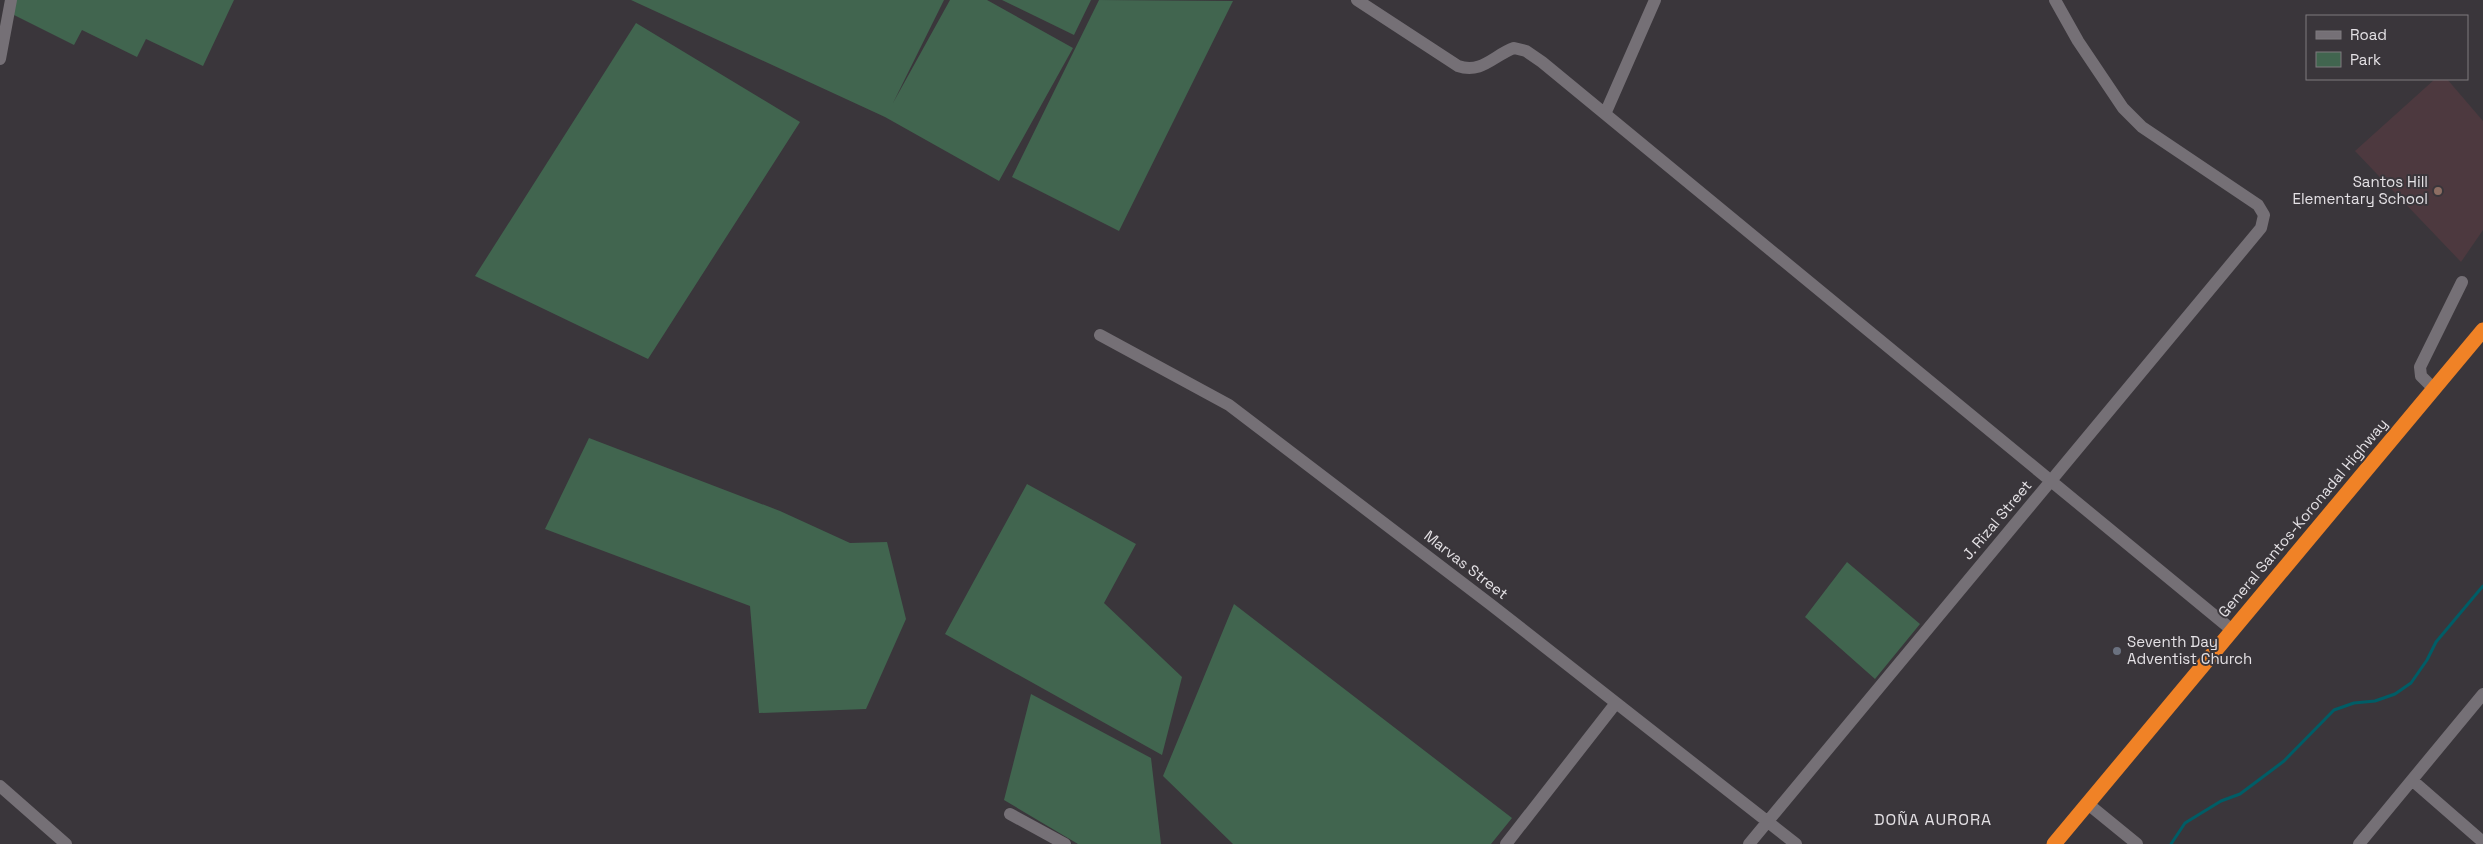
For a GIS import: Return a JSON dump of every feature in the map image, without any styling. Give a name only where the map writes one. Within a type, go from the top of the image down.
[{"type":"highway","name":"General Santos-Koronadal Highway","points":[[2054,844],[2483,330]]},
{"type":"street","points":[[0,59],[11,0]]},
{"type":"street","points":[[1357,0],[1458,66],[1473,69],[1482,67],[1514,48],[1526,51],[2232,630]]},
{"type":"street","points":[[1605,114],[1655,0]]},
{"type":"street","name":"J. Rizal Street","points":[[1749,844],[2261,228],[2264,215],[2258,205],[2142,127],[2123,108],[2078,41],[2055,0]]},
{"type":"street","points":[[2434,389],[2421,376],[2420,367],[2462,282]]},
{"type":"street","name":"Marvas Street","points":[[1100,336],[1229,405],[1796,844]]},
{"type":"street","points":[[2360,844],[2483,694]]},
{"type":"street","points":[[1506,844],[1616,703]]},
{"type":"street","points":[[2412,782],[2483,842]]},
{"type":"street","points":[[0,786],[66,844]]},
{"type":"street","points":[[2088,804],[2137,844]]},
{"type":"street","points":[[1010,814],[1065,844]]},
{"type":"shaded area","name":"Santos Hill Elementary School","points":[[2434,80],[2448,80],[2483,121],[2483,230],[2461,262],[2355,151]]},
{"type":"green space","points":[[16,0],[234,0],[203,66],[146,39],[137,57],[82,30],[74,45],[10,13]]},
{"type":"green space","points":[[631,0],[944,0],[893,103],[950,0],[987,0],[1073,48],[999,181],[885,117]]},
{"type":"green space","points":[[1002,0],[1091,0],[1074,35]]},
{"type":"green space","points":[[1099,0],[1233,1],[1119,231],[1012,177]]},
{"type":"green space","points":[[636,23],[800,122],[648,359],[475,276]]},
{"type":"green space","points":[[589,438],[780,511],[850,543],[887,542],[906,619],[866,709],[759,713],[750,606],[545,529]]},
{"type":"green space","points":[[1027,484],[1136,544],[1104,603],[1182,677],[1162,755],[945,634]]},
{"type":"green space","points":[[1847,562],[1920,624],[1875,679],[1805,617]]},
{"type":"green space","points":[[1234,604],[1512,818],[1491,844],[1233,844],[1163,776]]},
{"type":"green space","points":[[1031,694],[1151,758],[1161,844],[1078,844],[1004,800]]},
{"type":"waterway","points":[[2171,844],[2185,823],[2221,801],[2240,794],[2284,761],[2334,710],[2354,703],[2375,701],[2395,694],[2411,683],[2427,660],[2436,642],[2483,586]]},
{"type":"place","name":"Santos Hill Elementary School","points":[[2438,191]]},
{"type":"place","name":"Seventh Day Adventist Church","points":[[2117,651]]},
{"type":"district","name":"DOÑA AURORA","points":[[1933,819]]}]
